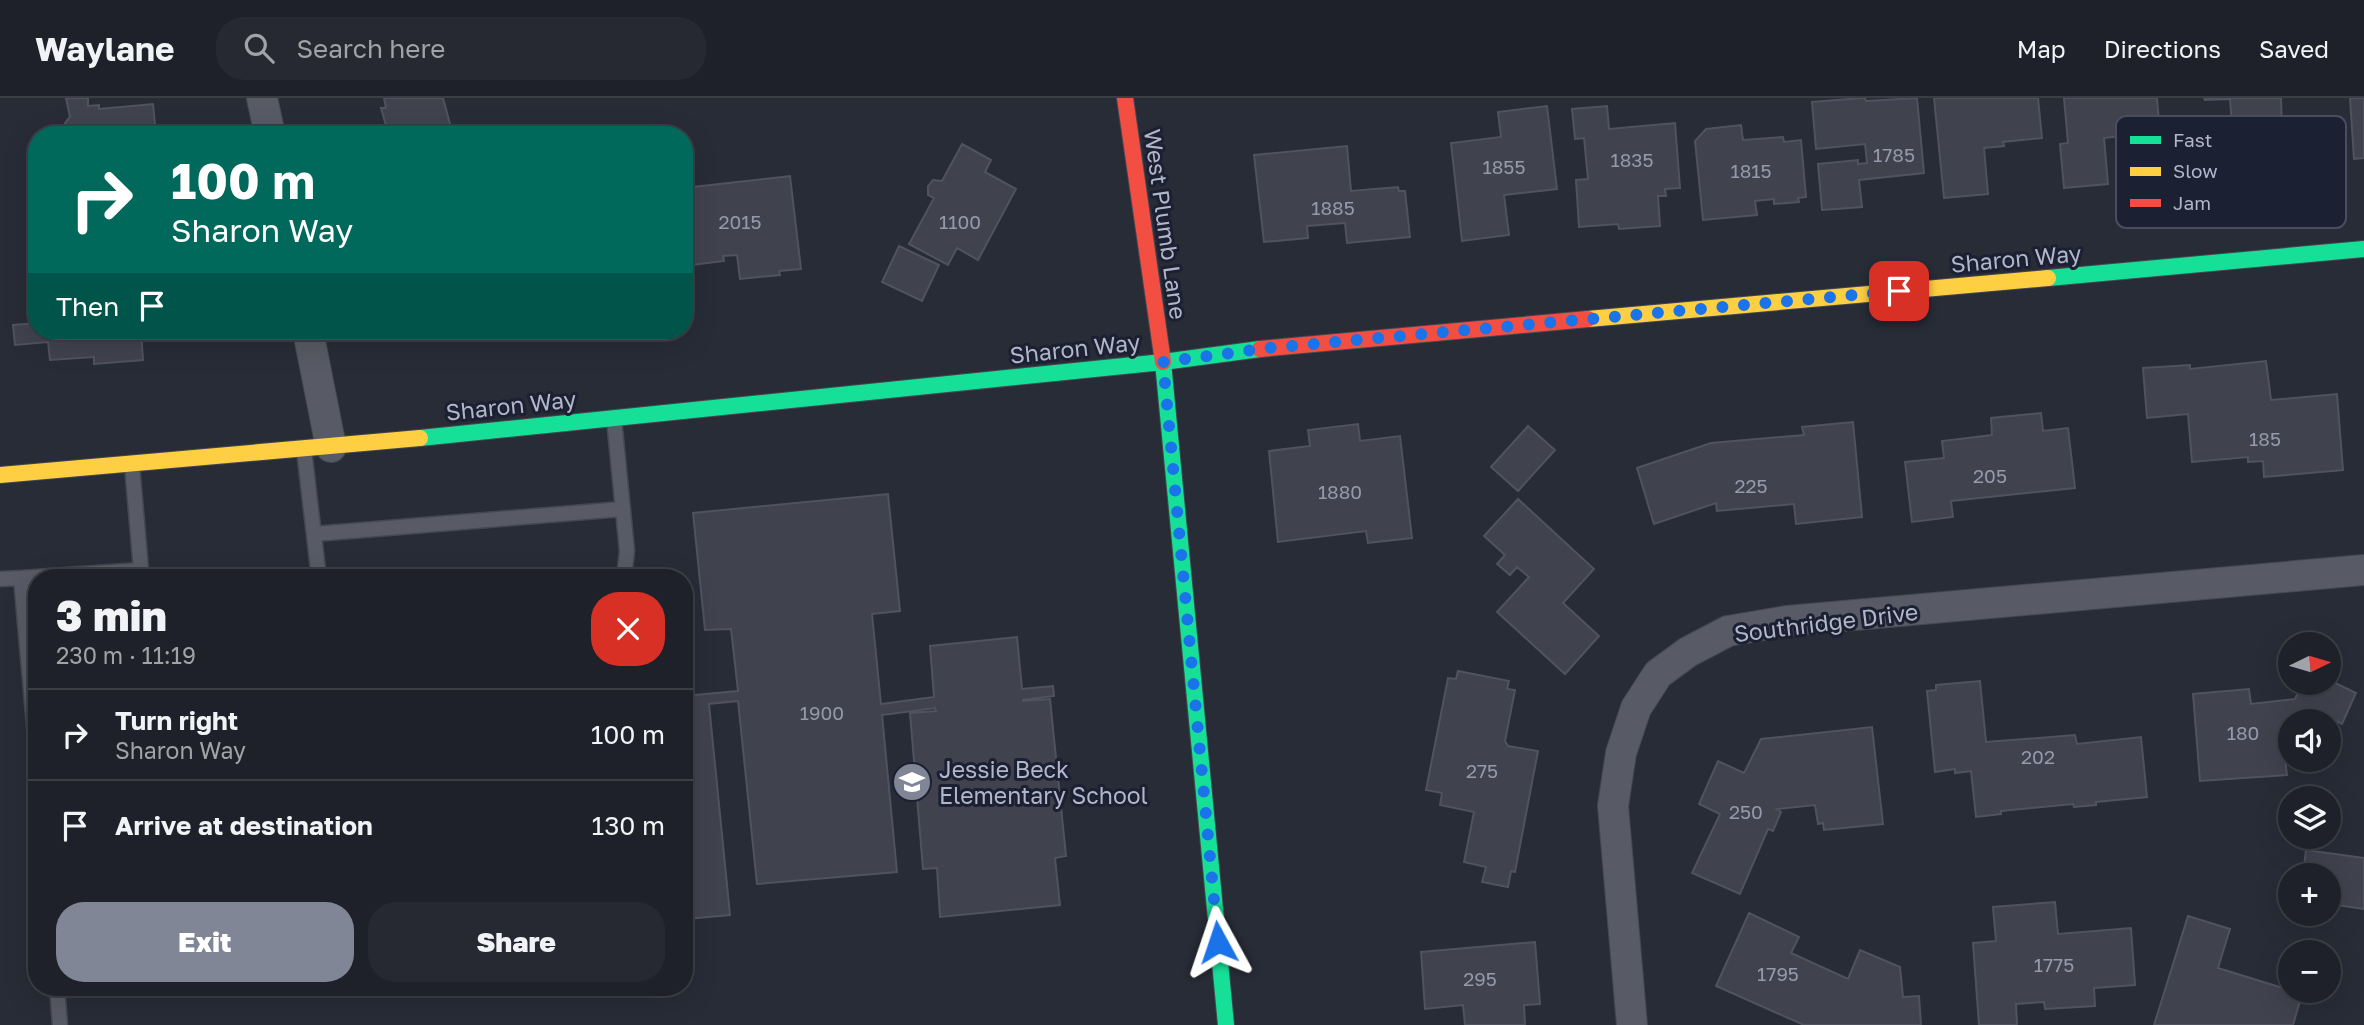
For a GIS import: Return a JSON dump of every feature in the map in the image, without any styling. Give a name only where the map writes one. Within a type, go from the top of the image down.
[{"type":"street","points":[[262,98],[268,126]]},
{"type":"street","name":"West Plumb Lane","points":[[1125,98],[1163,362],[1226,1025]]},
{"type":"street","name":"Sharon Way","points":[[0,475],[318,448],[1163,362],[1269,348],[2364,249]]},
{"type":"street","points":[[309,340],[318,448]]},
{"type":"street","name":"Southridge Drive","points":[[1632,1025],[1613,806],[1621,753],[1636,708],[1658,674],[1688,652],[1728,632],[1787,621],[2364,570]]},
{"type":"lane","points":[[614,418],[627,551],[625,569]]},
{"type":"lane","points":[[318,448],[314,534],[318,569]]},
{"type":"lane","points":[[132,464],[141,569]]},
{"type":"lane","points":[[314,534],[623,509]]},
{"type":"lane","points":[[21,578],[28,658]]},
{"type":"lane","points":[[0,579],[28,578]]},
{"type":"lane","points":[[58,996],[60,1025]]},
{"type":"building","points":[[66,98],[88,98],[88,106],[99,105],[99,109],[153,104],[155,126],[66,126],[70,117]]},
{"type":"building","points":[[384,98],[443,98],[451,126],[386,126],[381,108],[386,108]]},
{"type":"building","points":[[1865,98],[1866,101],[1917,98],[1924,173],[1859,180],[1862,207],[1822,210],[1818,164],[1858,160],[1858,164],[1867,163],[1865,144],[1816,149],[1812,102]]},
{"type":"building","points":[[1934,98],[2038,98],[2042,138],[2003,142],[2004,146],[1984,148],[1988,194],[1944,198]]},
{"type":"building","points":[[2064,98],[2157,98],[2158,116],[2116,116],[2116,136],[2104,138],[2108,184],[2064,188],[2060,144],[2068,143]]},
{"type":"building","points":[[2204,98],[2281,98],[2282,116],[2231,116],[2230,99]]},
{"type":"building","points":[[2350,98],[2364,98],[2364,158],[2354,159]]},
{"type":"building","points":[[1547,106],[1557,189],[1504,195],[1509,235],[1462,241],[1451,143],[1501,137],[1498,112]]},
{"type":"building","points":[[1607,106],[1609,129],[1675,123],[1680,188],[1665,189],[1666,196],[1658,196],[1660,226],[1619,229],[1618,224],[1579,227],[1576,180],[1588,179],[1584,138],[1575,139],[1572,109]]},
{"type":"building","points":[[1741,125],[1743,140],[1783,137],[1784,142],[1801,140],[1806,197],[1798,198],[1799,202],[1774,204],[1774,199],[1755,201],[1757,215],[1703,220],[1695,141],[1706,129]]},
{"type":"building","points":[[962,144],[991,160],[985,172],[1016,189],[978,260],[957,248],[948,265],[909,244],[934,198],[928,195],[928,186],[933,180],[942,181]]},
{"type":"building","points":[[1347,146],[1351,191],[1398,187],[1399,191],[1405,191],[1410,237],[1347,243],[1345,223],[1307,226],[1308,238],[1264,242],[1254,155]]},
{"type":"building","points":[[790,176],[801,269],[779,271],[780,275],[740,279],[737,255],[723,256],[724,261],[693,265],[693,187]]},
{"type":"building","points":[[899,246],[939,265],[922,301],[882,282]]},
{"type":"building","points":[[28,324],[28,340],[142,340],[143,360],[94,364],[94,357],[50,360],[48,342],[15,345],[13,325]]},
{"type":"building","points":[[2266,361],[2271,400],[2337,394],[2343,470],[2264,477],[2263,461],[2248,462],[2248,457],[2192,462],[2188,414],[2147,418],[2143,368],[2190,365],[2190,369]]},
{"type":"building","points":[[2041,413],[2043,431],[2068,428],[2075,488],[1951,501],[1953,517],[1912,522],[1905,462],[1944,458],[1942,441],[1992,435],[1991,418]]},
{"type":"building","points":[[1853,422],[1862,517],[1796,524],[1794,504],[1717,511],[1716,503],[1654,524],[1637,468],[1711,443],[1804,435],[1802,427]]},
{"type":"building","points":[[1358,424],[1360,441],[1400,436],[1412,538],[1368,543],[1366,531],[1278,542],[1269,451],[1310,446],[1308,430]]},
{"type":"building","points":[[1528,426],[1555,450],[1518,491],[1491,467]]},
{"type":"building","points":[[888,494],[900,611],[872,614],[881,704],[934,697],[930,646],[1017,637],[1022,689],[1053,686],[1054,696],[1023,701],[1050,699],[1066,856],[1055,858],[1060,905],[940,917],[937,868],[923,869],[910,713],[936,711],[935,708],[882,715],[897,872],[757,884],[738,701],[709,704],[730,915],[693,918],[693,695],[738,691],[731,629],[705,630],[693,513]]},
{"type":"building","points":[[1518,499],[1594,569],[1563,603],[1599,636],[1565,674],[1497,612],[1529,577],[1517,567],[1510,575],[1497,564],[1505,555],[1484,536]]},
{"type":"building","points":[[1458,671],[1509,681],[1507,689],[1515,690],[1505,741],[1508,746],[1538,751],[1515,872],[1511,871],[1508,887],[1482,882],[1486,867],[1464,862],[1474,812],[1440,805],[1442,793],[1426,790],[1448,678],[1456,679]]},
{"type":"building","points":[[1980,681],[1986,742],[2075,735],[2077,744],[2141,737],[2147,797],[2096,802],[2096,805],[2074,807],[2073,804],[2001,811],[2001,814],[1976,817],[1971,771],[1955,773],[1955,769],[1935,772],[1927,691],[1936,690],[1936,685]]},
{"type":"building","points":[[2342,686],[2356,693],[2342,724],[2341,709],[2278,709],[2278,772],[2287,772],[2287,775],[2200,781],[2193,694],[2249,689],[2251,704],[2295,699],[2297,695],[2342,695]]},
{"type":"building","points":[[1872,727],[1883,824],[1824,830],[1823,823],[1818,824],[1815,805],[1777,809],[1781,812],[1773,831],[1768,829],[1740,894],[1692,873],[1720,814],[1699,804],[1718,761],[1744,773],[1761,739]]},
{"type":"building","points":[[2306,850],[2364,858],[2364,909],[2341,906],[2341,863],[2304,863]]},
{"type":"building","points":[[2055,902],[2058,934],[2131,928],[2135,985],[2094,988],[2095,1006],[2045,1009],[2044,1002],[2016,1004],[2017,1025],[1979,1025],[1973,943],[1996,941],[1993,907]]},
{"type":"building","points":[[1749,913],[1799,937],[1791,953],[1848,979],[1860,950],[1900,967],[1903,997],[1919,996],[1921,1025],[1804,1025],[1716,986]]},
{"type":"building","points":[[2188,916],[2230,929],[2218,968],[2278,987],[2278,1003],[2299,1003],[2293,1025],[2154,1025]]},
{"type":"building","points":[[1535,942],[1540,1004],[1524,1005],[1525,1025],[1465,1025],[1463,1005],[1425,1009],[1421,952]]},
{"type":"traffic: fast","points":[[2048,278],[2364,249]]},
{"type":"traffic: fast","points":[[420,438],[1163,362],[1260,349]]},
{"type":"traffic: fast","points":[[1163,362],[1226,1025]]},
{"type":"traffic: slow","points":[[1588,319],[2048,278]]},
{"type":"traffic: slow","points":[[0,475],[420,438]]},
{"type":"traffic: jam","points":[[1125,98],[1163,362]]},
{"type":"traffic: jam","points":[[1260,349],[1588,319]]},
{"type":"place","name":"Jessie Beck Elementary School","points":[[912,782]]},
{"type":"route","points":[[1218,942],[1163,362],[1269,348],[1899,291]]}]
